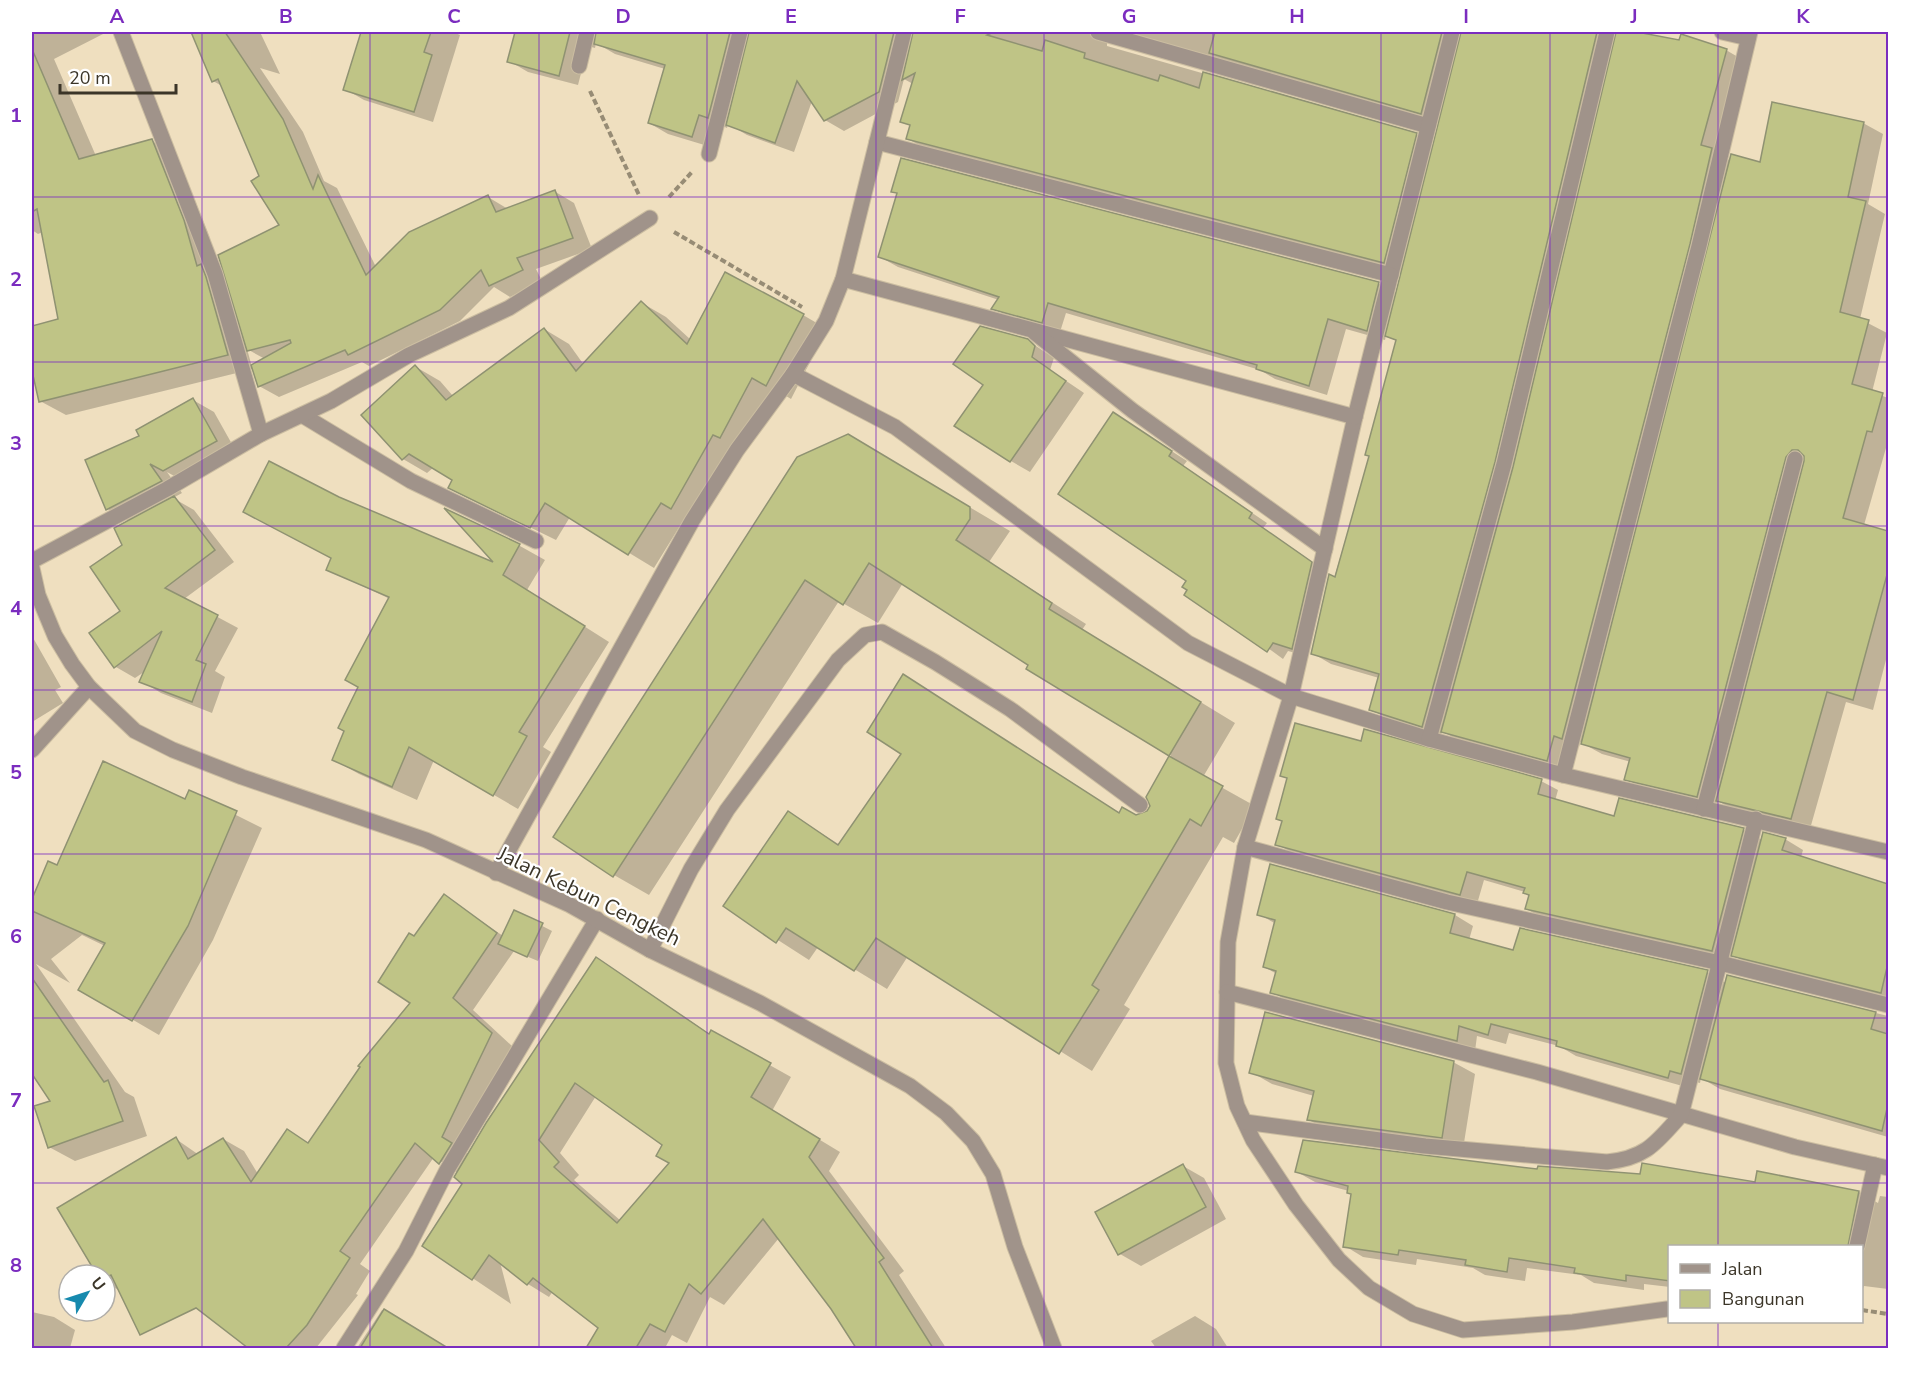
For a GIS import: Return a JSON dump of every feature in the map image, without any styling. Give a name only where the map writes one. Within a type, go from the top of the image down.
[{"type":"street","points":[[121,32],[215,274],[261,434]]},
{"type":"street","points":[[579,66],[587,32]]},
{"type":"street","points":[[709,154],[740,32]]},
{"type":"street","points":[[496,873],[692,521],[737,450],[793,374],[826,321],[843,279],[903,32]]},
{"type":"street","points":[[1098,32],[1428,126]]},
{"type":"street","points":[[1452,32],[1355,417],[1291,696],[1245,847],[1228,942],[1226,1063],[1237,1106],[1253,1140],[1296,1205],[1339,1260],[1370,1288],[1413,1314],[1463,1330],[1573,1322],[1667,1309]]},
{"type":"street","points":[[1429,739],[1504,464],[1607,32]]},
{"type":"street","points":[[1563,775],[1699,246],[1749,35],[1722,32]]},
{"type":"street","points":[[877,142],[1391,275]]},
{"type":"street","points":[[32,561],[167,489],[261,434],[331,401],[409,355],[510,308],[650,218]]},
{"type":"street","points":[[843,279],[1355,417]]},
{"type":"street","points":[[1030,329],[1133,411],[1325,549]]},
{"type":"street","points":[[793,374],[895,427],[1188,643],[1291,696],[1429,739],[1563,775],[1888,852]]},
{"type":"street","points":[[302,415],[411,481],[536,542]]},
{"type":"street","points":[[1704,809],[1795,459]]},
{"type":"street","name":"Jalan Kebun Cengkeh","points":[[32,568],[38,596],[55,636],[89,687],[135,731],[173,750],[426,840],[597,919],[650,950],[760,1003],[910,1086],[946,1113],[974,1141],[993,1174],[1015,1246],[1054,1348]]},
{"type":"street","points":[[650,950],[691,869],[727,810],[838,660],[865,635],[882,632],[944,668],[1010,709],[1140,805]]},
{"type":"street","points":[[32,750],[89,687]]},
{"type":"street","points":[[1245,1122],[1425,1146],[1607,1162],[1628,1160],[1650,1149],[1681,1115],[1756,819]]},
{"type":"street","points":[[1245,847],[1447,902],[1720,963],[1888,1005]]},
{"type":"street","points":[[344,1348],[406,1251],[447,1170],[597,919]]},
{"type":"street","points":[[1227,992],[1537,1072],[1795,1147],[1882,1166],[1857,1245]]},
{"type":"path","points":[[579,66],[650,218],[826,321]]},
{"type":"path","points":[[650,218],[709,154]]},
{"type":"path","points":[[1863,1310],[1888,1314]]},
{"type":"building","points":[[191,32],[225,32],[283,119],[313,189],[318,175],[366,275],[409,232],[488,195],[496,212],[555,190],[573,238],[517,258],[523,270],[489,286],[481,270],[440,310],[348,355],[345,350],[258,387],[251,365],[291,343],[290,340],[247,351],[218,255],[279,225],[251,181],[259,176],[218,79],[212,82]]},
{"type":"building","points":[[361,32],[431,32],[424,52],[432,55],[414,112],[343,90]]},
{"type":"building","points":[[515,32],[570,32],[559,76],[507,62]]},
{"type":"building","points":[[596,32],[730,32],[708,118],[699,115],[692,137],[648,123],[665,65],[594,44]]},
{"type":"building","points":[[749,32],[894,32],[879,92],[824,121],[797,81],[775,143],[726,125]]},
{"type":"building","points":[[913,32],[994,32],[987,35],[1042,51],[1045,40],[1085,53],[1084,58],[1158,81],[1160,75],[1199,88],[1203,72],[1417,133],[1384,263],[906,139],[910,125],[900,122],[915,73],[902,80]]},
{"type":"building","points":[[1215,32],[1442,32],[1421,114],[1209,53]]},
{"type":"building","points":[[1461,32],[1597,32],[1495,462],[1422,727],[1369,710],[1379,674],[1311,654],[1329,574],[1335,577],[1369,456],[1365,455],[1396,340],[1385,336]]},
{"type":"building","points":[[1616,32],[1637,32],[1679,40],[1681,34],[1727,49],[1701,145],[1712,148],[1690,244],[1562,739],[1554,736],[1547,761],[1441,732],[1513,467]]},
{"type":"building","points":[[32,49],[79,159],[152,139],[184,220],[197,266],[201,264],[206,277],[228,355],[39,402],[32,371],[32,326],[58,319],[37,209],[32,212]]},
{"type":"building","points":[[1772,102],[1864,122],[1848,197],[1866,201],[1840,312],[1869,320],[1852,384],[1883,393],[1872,432],[1867,431],[1843,518],[1888,531],[1888,571],[1853,700],[1827,692],[1791,819],[1716,801],[1804,461],[1804,456],[1798,450],[1792,450],[1786,457],[1697,797],[1624,780],[1630,758],[1581,744],[1731,154],[1760,162]]},
{"type":"building","points":[[901,158],[1379,282],[1367,331],[1328,319],[1309,386],[1256,369],[1257,365],[1048,303],[1042,323],[991,309],[999,297],[878,257],[897,193],[891,192]]},
{"type":"building","points":[[725,272],[804,314],[766,386],[752,378],[720,438],[713,435],[671,509],[661,503],[628,555],[545,503],[530,528],[448,488],[452,480],[409,454],[402,460],[361,415],[415,365],[446,400],[544,328],[576,371],[641,301],[687,344]]},
{"type":"building","points":[[980,326],[1028,339],[1035,346],[1032,357],[1066,381],[1010,462],[954,426],[983,385],[953,364]]},
{"type":"building","points":[[193,398],[217,441],[163,471],[150,464],[162,481],[106,510],[85,460],[139,436],[136,430]]},
{"type":"building","points":[[1113,412],[1172,451],[1169,456],[1252,513],[1249,518],[1312,562],[1292,649],[1273,643],[1267,652],[1184,595],[1187,590],[1182,587],[1186,581],[1058,494]]},
{"type":"building","points":[[848,434],[970,507],[970,519],[956,540],[1052,603],[1049,609],[1201,702],[1169,756],[1026,669],[1028,665],[869,563],[843,605],[805,580],[613,877],[553,837],[797,457]]},
{"type":"building","points":[[269,461],[339,497],[493,562],[444,508],[520,544],[503,575],[585,626],[519,732],[527,736],[493,796],[409,747],[392,787],[332,760],[344,731],[338,728],[358,687],[345,680],[389,597],[326,570],[331,558],[243,512]]},
{"type":"building","points":[[174,496],[215,550],[165,588],[218,615],[196,660],[206,664],[192,702],[139,682],[162,631],[114,668],[89,633],[120,611],[90,567],[122,545],[114,528]]},
{"type":"building","points":[[903,674],[1119,813],[1122,807],[1136,815],[1147,811],[1150,806],[1146,797],[1169,756],[1223,786],[1201,826],[1190,819],[1092,985],[1099,990],[1059,1054],[876,938],[854,971],[786,928],[776,943],[723,906],[788,811],[838,845],[901,754],[867,732]]},
{"type":"building","points":[[1295,723],[1361,741],[1364,729],[1542,779],[1538,794],[1614,816],[1619,798],[1744,828],[1712,951],[1525,909],[1529,895],[1523,893],[1525,888],[1467,872],[1460,895],[1275,845],[1282,821],[1276,819],[1287,778],[1280,776]]},
{"type":"building","points":[[103,761],[185,799],[189,790],[237,811],[188,926],[132,1021],[78,990],[105,943],[32,911],[32,899],[48,861],[57,865]]},
{"type":"building","points":[[1763,832],[1786,838],[1782,850],[1888,884],[1888,963],[1881,993],[1731,956]]},
{"type":"building","points":[[1270,864],[1455,914],[1450,933],[1513,950],[1520,928],[1708,970],[1681,1074],[1670,1071],[1668,1078],[1556,1046],[1557,1041],[1491,1024],[1488,1035],[1459,1026],[1457,1041],[1270,993],[1276,971],[1263,967],[1275,920],[1257,915]]},
{"type":"building","points":[[444,894],[497,933],[453,998],[492,1033],[442,1137],[452,1143],[439,1164],[415,1143],[340,1251],[350,1258],[307,1325],[286,1348],[248,1348],[196,1308],[140,1335],[117,1287],[117,1263],[90,1263],[57,1208],[176,1137],[188,1159],[223,1138],[251,1182],[287,1129],[308,1143],[360,1067],[358,1066],[410,1003],[378,982],[409,933],[414,936]]},
{"type":"building","points":[[514,910],[543,923],[527,957],[498,944]]},
{"type":"building","points":[[596,957],[709,1034],[711,1030],[771,1063],[751,1097],[820,1139],[809,1157],[884,1258],[879,1262],[933,1348],[856,1348],[831,1309],[763,1219],[701,1294],[689,1284],[665,1332],[650,1324],[636,1348],[586,1348],[598,1328],[533,1278],[527,1285],[489,1255],[472,1280],[422,1246],[462,1184],[454,1177],[486,1123]],"holes":[[[575,1083],[662,1145],[656,1156],[669,1163],[617,1223],[554,1167],[559,1162],[539,1140]]]},
{"type":"building","points":[[1727,975],[1876,1012],[1871,1029],[1888,1034],[1888,1104],[1882,1131],[1700,1079]]},
{"type":"building","points":[[32,978],[104,1082],[108,1080],[123,1121],[48,1148],[34,1106],[50,1101],[32,1074]]},
{"type":"building","points":[[1265,1012],[1454,1061],[1442,1138],[1307,1120],[1314,1091],[1249,1073]]},
{"type":"building","points":[[1303,1140],[1537,1169],[1538,1166],[1640,1174],[1642,1163],[1755,1182],[1757,1171],[1859,1191],[1848,1245],[1668,1245],[1668,1281],[1626,1275],[1626,1281],[1574,1273],[1575,1268],[1509,1258],[1507,1272],[1465,1265],[1466,1260],[1399,1250],[1398,1255],[1343,1247],[1351,1194],[1347,1193],[1348,1186],[1295,1172]]},
{"type":"building","points":[[1183,1164],[1206,1207],[1118,1255],[1095,1212]]},
{"type":"building","points":[[384,1309],[448,1348],[360,1348]]}]
